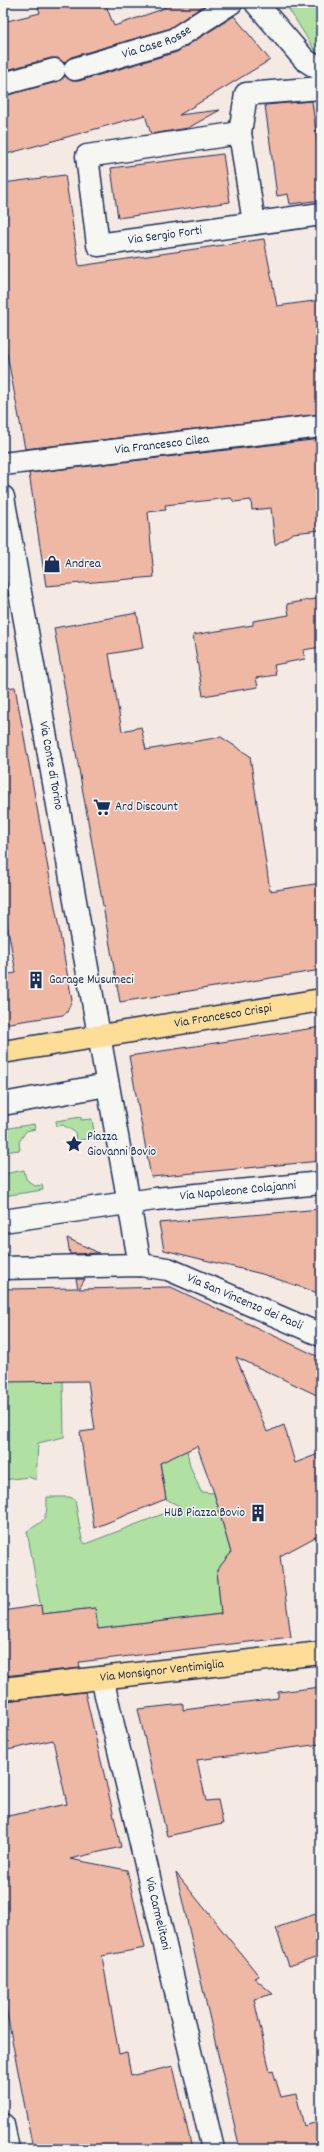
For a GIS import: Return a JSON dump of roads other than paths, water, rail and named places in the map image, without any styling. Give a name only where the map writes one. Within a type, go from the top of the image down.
[{"type":"main road","name":"Via Francesco Crispi","points":[[98,1036],[321,1000]]},
{"type":"main road","points":[[3,1052],[98,1036]]},
{"type":"main road","name":"Via Monsignor Ventimiglia","points":[[3,1689],[321,1653]]},
{"type":"street","name":"Via Case Rosse","points":[[75,69],[174,40],[231,3]]},
{"type":"street","points":[[256,3],[305,60],[321,70]]},
{"type":"street","points":[[3,84],[54,70]]},
{"type":"street","points":[[254,223],[240,133],[246,94],[321,88]]},
{"type":"street","name":"Via Sergio Forti","points":[[240,133],[87,156],[98,245],[321,214]]},
{"type":"street","name":"Via Francesco Cilea","points":[[3,464],[321,426]]},
{"type":"street","name":"Via Conte di Torino","points":[[3,497],[107,1085]]},
{"type":"street","points":[[3,1104],[107,1085],[140,1265],[3,1268]]},
{"type":"street","name":"Via Napoleone Colajanni","points":[[128,1203],[321,1183]]},
{"type":"street","points":[[3,1221],[128,1203]]},
{"type":"street","name":"Via San Vincenzo dei Paoli","points":[[140,1265],[168,1269],[321,1335]]},
{"type":"street","name":"Via Carmelitani","points":[[102,1678],[213,2149]]},
{"type":"street","points":[[3,2125],[8,2149]]},
{"type":"place","name":"Andrea","points":[[52,564]]},
{"type":"place","name":"Ard Discount","points":[[102,807]]},
{"type":"place","name":"Garage Musumeci","points":[[36,980]]},
{"type":"place","name":"Piazza Giovanni Bovio","points":[[74,1144]]},
{"type":"place","name":"HUB Piazza Bovio","points":[[258,1513]]}]
